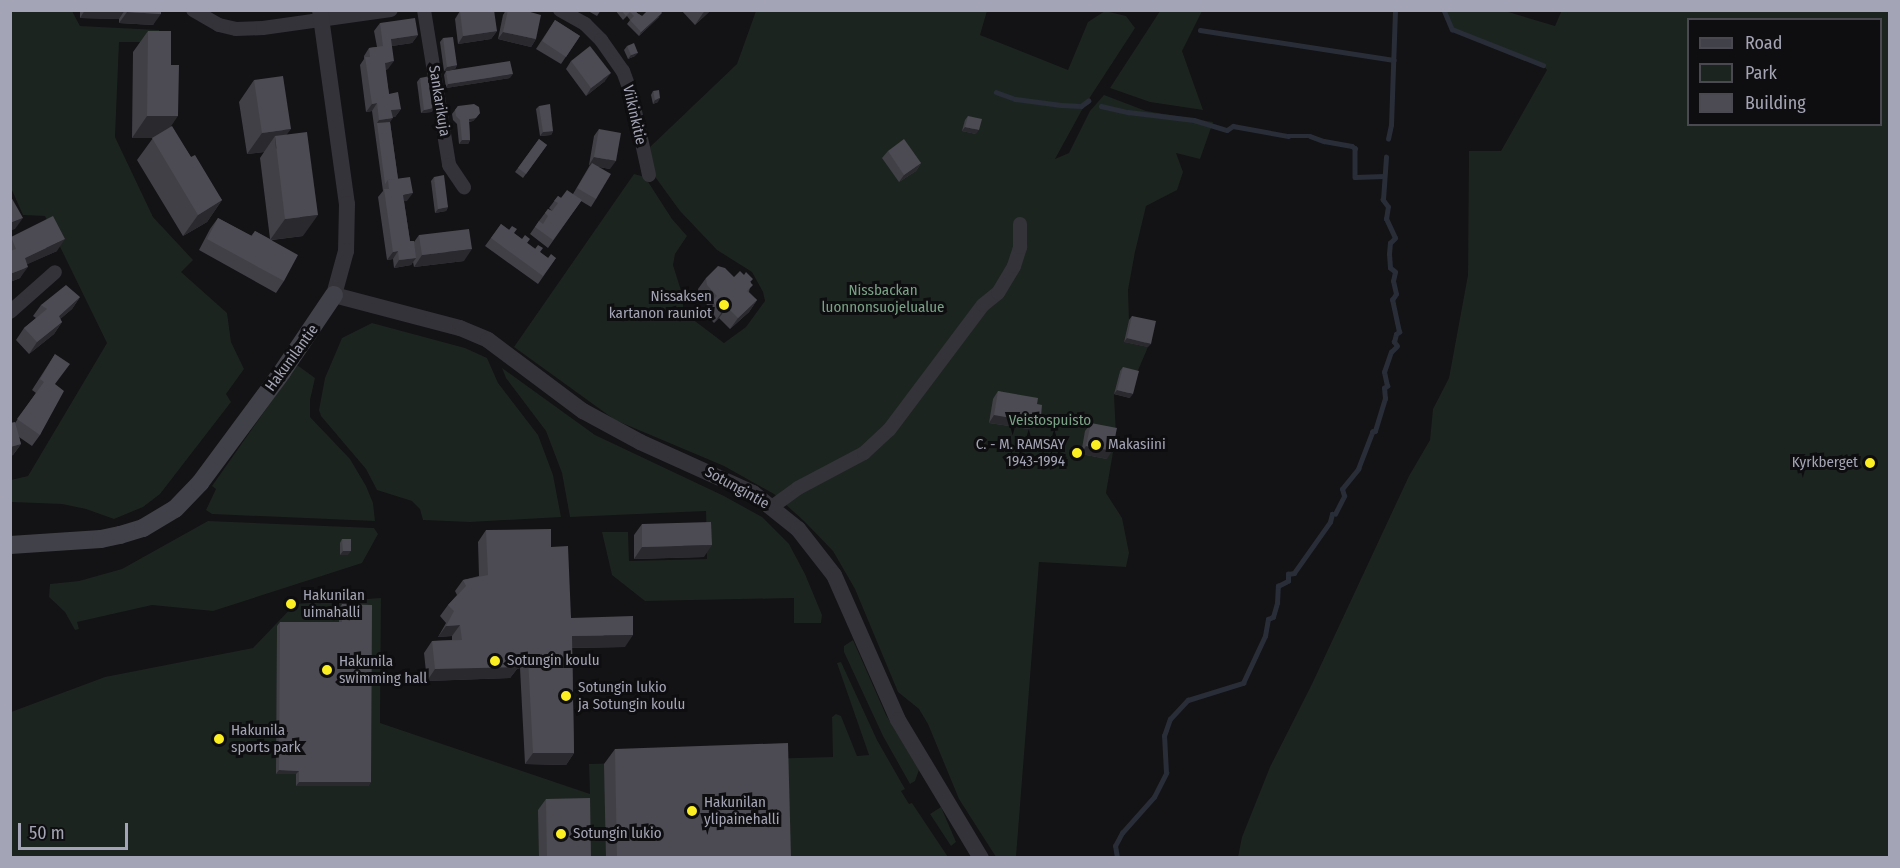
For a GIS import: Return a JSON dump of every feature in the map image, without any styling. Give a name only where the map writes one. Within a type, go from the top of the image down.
[{"type":"main road","name":"Hakunilantie","points":[[10,545],[101,539],[120,535],[143,528],[175,509],[200,483],[288,363],[334,295]]},
{"type":"street","points":[[193,10],[219,25],[236,29],[321,15],[392,10]]},
{"type":"street","name":"Sankarikuja","points":[[424,10],[449,165],[464,187]]},
{"type":"street","name":"Viikinkitie","points":[[560,10],[585,24],[601,40],[623,71],[631,93],[649,175]]},
{"type":"street","name":"Hakunilantie","points":[[321,15],[347,204],[346,251],[342,273],[334,295]]},
{"type":"street","points":[[772,507],[798,488],[864,453],[890,430],[983,305],[998,293],[1014,266],[1020,246],[1020,224]]},
{"type":"street","points":[[10,312],[55,272]]},
{"type":"street","name":"Sotungintie","points":[[334,295],[460,328],[488,340],[561,396],[599,421],[640,442],[729,481],[772,507],[811,542],[834,575],[898,720],[981,858]]},
{"type":"green space","points":[[1562,10],[1889,11],[1889,857],[1238,857],[1242,837],[1270,767],[1312,684],[1409,476],[1430,440],[1433,409],[1449,378],[1468,275],[1469,151],[1501,151],[1547,70],[1543,65],[1452,29],[1444,11],[1505,11],[1555,26]]},
{"type":"green space","points":[[10,11],[72,11],[80,26],[159,30],[159,42],[119,42],[115,137],[153,217],[193,260],[181,272],[227,313],[231,342],[244,369],[226,394],[231,402],[160,494],[143,507],[114,519],[86,509],[62,504],[11,502],[11,480],[28,476],[107,343],[45,216],[23,215],[11,188]]},
{"type":"green space","points":[[756,11],[987,11],[980,35],[1068,70],[1088,22],[1105,11],[1126,16],[1135,28],[1083,108],[1055,159],[1069,153],[1090,111],[1104,95],[1146,111],[1213,122],[1200,159],[1176,153],[1183,172],[1177,190],[1146,206],[1135,252],[1128,290],[1129,320],[1124,342],[1148,347],[1136,375],[1120,371],[1114,394],[1116,435],[1106,493],[1122,518],[1129,553],[1126,567],[1039,562],[1016,857],[996,857],[959,799],[928,724],[919,709],[898,692],[855,589],[833,551],[804,521],[774,494],[724,466],[615,420],[514,347],[634,174],[645,177],[672,219],[687,236],[675,254],[673,265],[683,297],[683,312],[724,343],[746,327],[765,301],[763,292],[752,272],[717,250],[680,211],[653,174],[650,147],[737,64]]},
{"type":"green space","points":[[1160,11],[1202,11],[1182,51],[1203,110],[1150,102],[1110,88]]},
{"type":"green space","points":[[372,323],[465,348],[487,358],[498,383],[538,435],[553,475],[561,517],[470,522],[423,520],[420,509],[412,501],[377,490],[366,469],[321,416],[319,410],[325,378],[342,338]]},
{"type":"green space","points":[[297,365],[315,378],[310,400],[310,417],[350,459],[373,503],[375,521],[212,514],[206,510],[216,489],[212,486]]},
{"type":"green space","points":[[502,368],[595,435],[724,496],[762,517],[789,544],[805,574],[822,615],[821,623],[794,623],[794,598],[645,601],[612,575],[602,532],[628,532],[629,561],[707,559],[706,511],[570,517],[562,473],[546,431],[506,378]]},
{"type":"green space","points":[[208,521],[374,528],[378,534],[362,563],[213,611],[152,605],[77,622],[79,629],[75,630],[65,612],[49,597],[50,584],[79,581],[122,569]]},
{"type":"green space","name":"Hakunila sports park","points":[[381,598],[380,723],[590,794],[589,764],[833,757],[832,717],[836,714],[841,716],[857,756],[869,755],[837,663],[841,662],[877,740],[905,789],[901,791],[909,804],[912,803],[948,857],[11,858],[11,712],[105,677],[253,648],[295,604]]},
{"type":"green space","points":[[853,640],[886,715],[919,770],[915,781],[910,784],[883,736],[844,652],[844,646]]},
{"type":"green space","points":[[941,807],[956,842],[951,846],[930,814]]},
{"type":"building","points":[[127,10],[161,10],[161,14],[127,12]]},
{"type":"building","points":[[494,10],[497,31],[463,36],[460,11]]},
{"type":"building","points":[[508,10],[523,10],[541,15],[536,39],[503,32]]},
{"type":"building","points":[[621,10],[635,10],[642,16],[648,10],[660,10],[662,13],[641,32],[630,20],[634,16],[630,12],[626,16]]},
{"type":"building","points":[[415,18],[418,35],[391,39],[394,61],[385,63],[389,94],[398,92],[401,109],[391,110],[393,118],[379,120],[377,103],[372,104],[365,57],[370,57],[369,48],[383,46],[380,23]]},
{"type":"building","points":[[555,20],[580,36],[566,57],[542,41]]},
{"type":"building","points":[[148,31],[171,31],[171,65],[179,65],[178,116],[147,116]]},
{"type":"building","points":[[453,37],[457,65],[447,67],[443,38]]},
{"type":"building","points":[[634,43],[638,53],[631,55],[627,46]]},
{"type":"building","points":[[590,46],[611,73],[591,88],[571,61]]},
{"type":"building","points":[[510,61],[513,74],[448,84],[446,71]]},
{"type":"building","points":[[283,76],[291,129],[262,133],[254,80]]},
{"type":"building","points":[[430,76],[434,108],[424,110],[420,78]]},
{"type":"building","points":[[659,90],[660,98],[655,100],[653,91]]},
{"type":"building","points":[[474,104],[479,107],[480,113],[476,118],[469,119],[470,140],[462,140],[460,120],[455,110],[458,106]]},
{"type":"building","points":[[550,104],[553,131],[543,132],[539,106]]},
{"type":"building","points":[[968,116],[982,119],[979,130],[965,127]]},
{"type":"building","points":[[390,122],[398,179],[388,180],[385,184],[377,123]]},
{"type":"building","points":[[172,126],[191,157],[195,155],[222,200],[198,215],[152,138]]},
{"type":"building","points":[[599,129],[621,133],[616,161],[594,157]]},
{"type":"building","points":[[307,132],[318,215],[285,219],[275,136]]},
{"type":"building","points":[[539,139],[547,145],[526,174],[518,168]]},
{"type":"building","points":[[904,139],[921,163],[904,175],[888,151]]},
{"type":"building","points":[[592,163],[611,174],[596,199],[577,188]]},
{"type":"building","points":[[444,175],[448,207],[438,209],[434,177]]},
{"type":"building","points":[[410,177],[413,193],[403,195],[410,241],[414,241],[416,258],[399,260],[398,251],[393,252],[384,189],[389,189],[388,180]]},
{"type":"building","points":[[567,190],[582,200],[553,240],[535,227],[539,221],[543,224],[548,216],[545,213],[548,209],[552,211],[558,203],[554,201],[558,196],[561,198]]},
{"type":"building","points":[[10,195],[23,218],[10,223]]},
{"type":"building","points":[[53,216],[65,239],[25,258],[28,267],[10,274],[10,251],[16,249],[11,237]]},
{"type":"building","points":[[218,218],[252,236],[255,231],[298,255],[284,281],[207,239]]},
{"type":"building","points":[[501,224],[509,230],[512,226],[517,229],[514,233],[522,239],[525,235],[530,239],[527,243],[535,249],[538,245],[543,248],[540,252],[548,258],[551,254],[556,258],[543,276],[491,238]]},
{"type":"building","points":[[469,229],[472,249],[422,255],[419,235]]},
{"type":"building","points":[[718,266],[725,268],[734,277],[740,271],[744,275],[746,272],[753,279],[750,282],[753,285],[747,291],[757,300],[738,318],[727,307],[722,312],[712,301],[717,296],[707,285],[706,278]]},
{"type":"building","points":[[66,285],[80,297],[59,316],[62,322],[37,342],[24,328],[47,309],[41,305]]},
{"type":"building","points":[[1132,316],[1156,321],[1151,344],[1127,338]]},
{"type":"building","points":[[55,354],[70,364],[55,384],[64,391],[40,435],[17,419],[44,382],[40,379]]},
{"type":"building","points":[[1123,367],[1139,371],[1133,394],[1117,390]]},
{"type":"building","points":[[998,391],[1038,398],[1037,404],[1042,405],[1041,416],[1035,415],[1034,422],[994,415]]},
{"type":"building","points":[[15,422],[21,444],[10,447],[10,423]]},
{"type":"building","points":[[1091,423],[1117,428],[1112,451],[1086,446]]},
{"type":"building","points":[[711,522],[712,545],[642,547],[642,524]]},
{"type":"building","name":"Sotungin koulu","points":[[551,529],[551,547],[568,546],[571,618],[633,616],[633,635],[572,636],[574,753],[533,753],[528,657],[518,658],[518,667],[435,669],[432,641],[462,640],[460,625],[446,626],[454,611],[448,605],[466,586],[463,580],[488,575],[486,530]]},
{"type":"building","points":[[342,539],[351,539],[351,551],[343,551]]},
{"type":"building","name":"Hakunila swimming hall","points":[[342,604],[372,605],[371,782],[299,782],[299,771],[279,770],[280,622],[342,622]]},
{"type":"building","name":"Hakunilan ylipainehalli","points":[[788,743],[791,858],[617,858],[615,749]]},
{"type":"building","name":"Sotungin lukio","points":[[590,798],[591,858],[547,858],[546,799]]},
{"type":"waterway","points":[[1388,139],[1391,125],[1395,10]]},
{"type":"waterway","points":[[1444,10],[1452,29],[1543,65]]},
{"type":"waterway","points":[[1200,30],[1394,60]]},
{"type":"waterway","points":[[996,92],[1015,99],[1061,105],[1081,106],[1088,101]]},
{"type":"waterway","points":[[1101,106],[1128,112],[1194,120],[1227,130],[1233,126],[1288,136],[1310,136],[1352,146],[1355,148],[1355,177],[1384,176]]},
{"type":"waterway","points":[[1117,858],[1115,846],[1122,833],[1154,797],[1166,773],[1164,736],[1170,719],[1188,700],[1243,683],[1265,636],[1268,619],[1273,617],[1278,586],[1288,581],[1288,574],[1294,573],[1330,522],[1332,514],[1335,514],[1344,496],[1342,489],[1358,469],[1372,432],[1375,431],[1385,399],[1384,388],[1387,386],[1384,372],[1391,352],[1397,346],[1394,342],[1399,332],[1392,300],[1396,294],[1393,281],[1395,272],[1390,268],[1389,254],[1390,243],[1395,238],[1386,219],[1388,207],[1383,200],[1386,157]]},
{"type":"place","name":"Nissaksen kartanon rauniot","points":[[724,305]]},
{"type":"place","name":"Makasiini","points":[[1096,445]]},
{"type":"place","name":"C. - M. RAMSAY 1943-1994","points":[[1077,453]]},
{"type":"place","name":"Kyrkberget","points":[[1870,463]]},
{"type":"place","name":"Hakunilan uimahalli","points":[[291,604]]},
{"type":"place","name":"Sotungin koulu","points":[[495,661]]},
{"type":"place","name":"Hakunila swimming hall","points":[[327,670]]},
{"type":"place","name":"Sotungin lukio ja Sotungin koulu","points":[[566,696]]},
{"type":"place","name":"Hakunila sports park","points":[[219,739]]},
{"type":"place","name":"Hakunilan ylipainehalli","points":[[692,811]]},
{"type":"place","name":"Sotungin lukio","points":[[561,834]]},
{"type":"park label","name":"Nissbackan luonnonsuojelualue","points":[[883,298]]},
{"type":"park label","name":"Veistospuisto","points":[[1050,421]]}]
